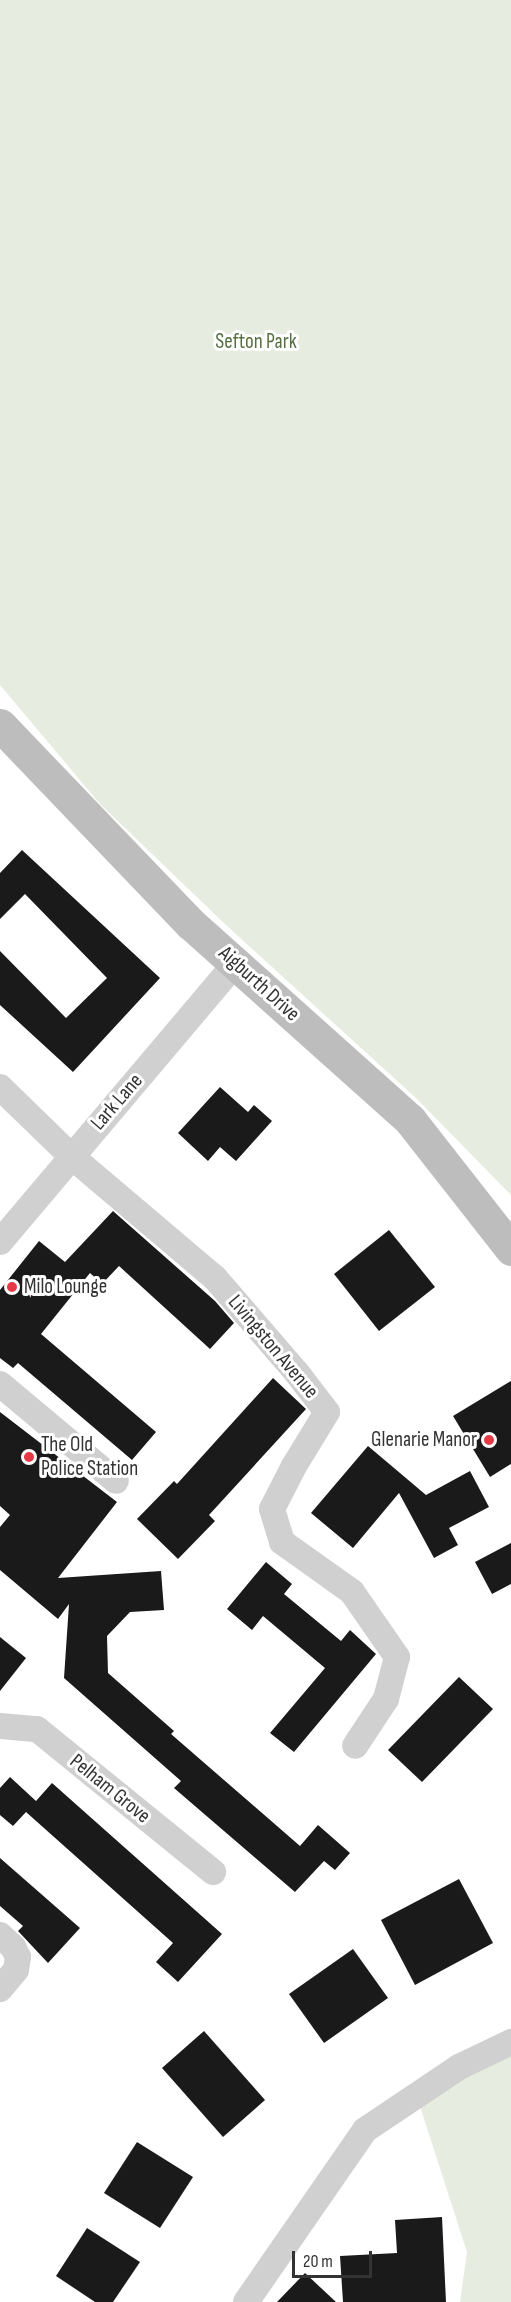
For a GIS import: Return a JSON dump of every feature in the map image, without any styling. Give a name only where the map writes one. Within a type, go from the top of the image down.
[{"type":"street","name":"Aigburth Drive","points":[[0,725],[191,924],[411,1120],[511,1249]]},
{"type":"street","name":"Lark Lane","points":[[0,1242],[236,963]]},
{"type":"street","points":[[1,1089],[71,1156]]},
{"type":"street","name":"Livingston Avenue","points":[[71,1156],[215,1278],[297,1373],[327,1412],[294,1466],[272,1509],[282,1542],[352,1592],[398,1657],[386,1699],[355,1746]]},
{"type":"street","points":[[0,1384],[116,1481]]},
{"type":"street","name":"Pelham Grove","points":[[0,1726],[37,1729],[213,1872]]},
{"type":"street","points":[[0,1935],[13,1947],[18,1957],[16,1970],[0,1989]]},
{"type":"street","points":[[246,2302],[365,2130],[459,2067],[511,2042]]},
{"type":"green space","name":"Sefton Park","points":[[0,0],[511,0],[511,1195],[416,1098],[227,926],[100,804],[0,685]]},
{"type":"green space","points":[[511,2045],[511,2302],[460,2302],[467,2252],[417,2097]]},
{"type":"building","points":[[22,850],[160,978],[73,1072],[0,1005],[0,951],[66,1018],[107,978],[25,894],[0,919],[0,873]]},
{"type":"building","points":[[220,1087],[248,1112],[254,1105],[272,1121],[236,1161],[220,1147],[208,1161],[178,1133]]},
{"type":"building","points":[[113,1211],[215,1301],[234,1323],[210,1349],[119,1266],[102,1284],[90,1273],[41,1334],[156,1432],[132,1460],[18,1363],[13,1368],[0,1358],[0,1290],[39,1241],[65,1262]]},
{"type":"building","points":[[389,1230],[435,1287],[379,1331],[334,1274]]},
{"type":"building","points":[[273,1378],[306,1409],[209,1515],[215,1521],[178,1559],[137,1519],[174,1481],[177,1484]]},
{"type":"building","name":"Glenarie Manor","points":[[511,1381],[511,1464],[490,1477],[453,1416]]},
{"type":"building","points":[[0,1412],[117,1502],[58,1578],[161,1571],[164,1610],[130,1612],[107,1636],[108,1673],[174,1731],[171,1734],[300,1846],[318,1825],[350,1853],[335,1870],[324,1861],[295,1892],[174,1788],[181,1781],[64,1678],[69,1604],[58,1619],[0,1570],[0,1527],[10,1515],[0,1506]]},
{"type":"building","points":[[368,1446],[426,1495],[470,1471],[489,1507],[449,1528],[458,1545],[434,1558],[399,1493],[353,1548],[311,1513]]},
{"type":"building","points":[[511,1543],[511,1584],[492,1594],[475,1562]]},
{"type":"building","points":[[266,1562],[292,1584],[284,1594],[341,1641],[350,1630],[376,1654],[294,1752],[270,1733],[325,1668],[263,1616],[252,1630],[227,1609]]},
{"type":"building","points":[[0,1637],[26,1658],[0,1691]]},
{"type":"building","points":[[459,1677],[493,1709],[422,1782],[388,1750]]},
{"type":"building","points":[[10,1777],[36,1801],[52,1783],[222,1934],[178,1982],[156,1962],[173,1943],[26,1812],[13,1826],[0,1815],[0,1788]]},
{"type":"building","points":[[0,1858],[80,1928],[48,1963],[18,1931],[23,1926],[0,1906]]},
{"type":"building","points":[[459,1879],[493,1943],[415,1985],[381,1920]]},
{"type":"building","points":[[353,1949],[388,1998],[324,2043],[289,1994]]},
{"type":"building","points":[[204,2031],[265,2100],[223,2137],[162,2068]]},
{"type":"building","points":[[137,2142],[193,2177],[160,2228],[104,2193]]},
{"type":"building","points":[[442,2217],[446,2302],[343,2302],[340,2256],[397,2253],[395,2220]]},
{"type":"building","points":[[87,2228],[140,2262],[113,2302],[95,2302],[56,2276]]},
{"type":"building","points":[[305,2273],[336,2302],[277,2302]]},
{"type":"place","name":"Milo Lounge","points":[[12,1287]]},
{"type":"place","name":"Glenarie Manor","points":[[489,1440]]},
{"type":"place","name":"The Old Police Station","points":[[29,1457]]}]
